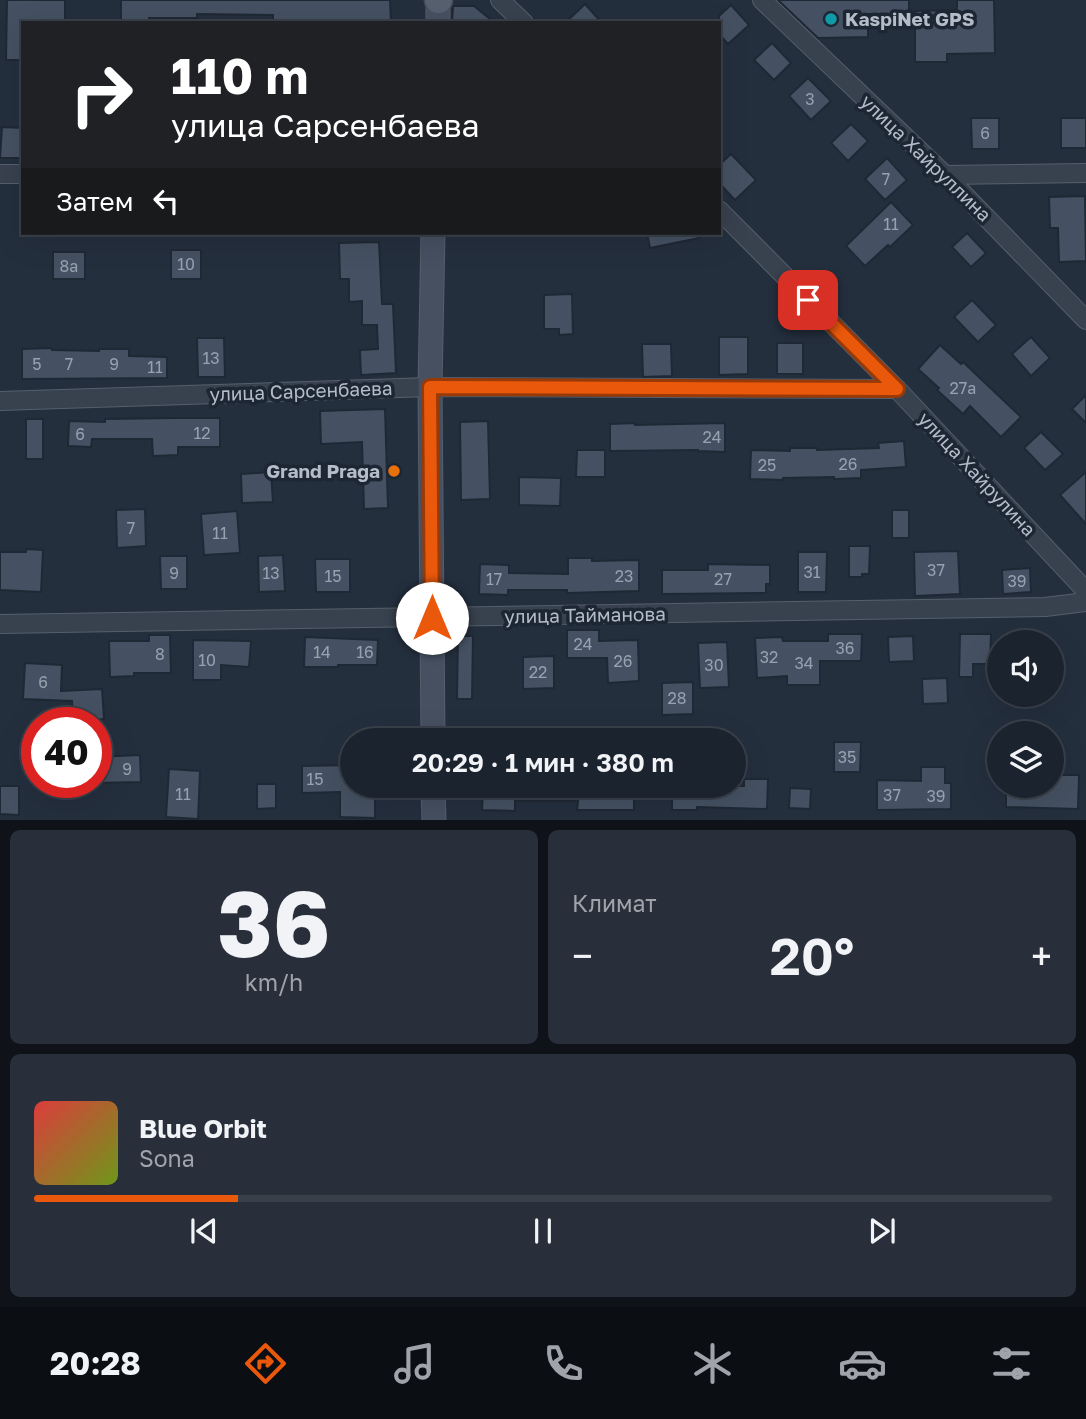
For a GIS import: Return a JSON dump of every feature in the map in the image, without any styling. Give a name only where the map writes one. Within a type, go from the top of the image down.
[{"type":"street","points":[[500,0],[522,21]]},
{"type":"street","name":"улица Хайруллина","points":[[762,0],[945,175],[1086,320]]},
{"type":"street","points":[[945,175],[1086,173]]},
{"type":"street","points":[[0,174],[21,174]]},
{"type":"street","name":"улица Хайрулина","points":[[721,212],[897,389],[1086,591]]},
{"type":"street","points":[[433,235],[430,387],[433,728]]},
{"type":"street","name":"улица Сарсенбаева","points":[[0,401],[430,387],[897,389]]},
{"type":"street","name":"улица Тайманова","points":[[0,624],[1045,607],[1086,602]]},
{"type":"street","points":[[433,798],[434,820]]},
{"type":"building","points":[[7,0],[65,0],[65,21],[21,21],[21,60],[6,60]]},
{"type":"building","points":[[121,0],[390,0],[391,21],[273,21],[273,15],[197,14],[197,18],[121,21]]},
{"type":"building","name":"KaspiNet GPS","points":[[778,0],[909,0],[909,14],[868,14],[868,37],[818,38]]},
{"type":"building","points":[[957,0],[994,0],[995,53],[947,54],[947,62],[915,62],[915,11],[957,10]]},
{"type":"building","points":[[585,4],[600,21],[567,21]]},
{"type":"building","points":[[731,5],[749,25],[728,44],[721,36],[719,16]]},
{"type":"building","points":[[453,6],[474,6],[493,21],[452,21]]},
{"type":"building","points":[[772,43],[791,63],[774,80],[754,60]]},
{"type":"building","points":[[808,78],[831,101],[811,120],[789,96]]},
{"type":"building","points":[[971,118],[999,118],[999,149],[972,149]]},
{"type":"building","points":[[1061,118],[1086,118],[1086,148],[1061,148]]},
{"type":"building","points":[[851,124],[868,141],[848,161],[831,143]]},
{"type":"building","points":[[2,127],[21,128],[21,158],[0,158]]},
{"type":"building","points":[[731,154],[756,180],[735,200],[721,185],[721,163]]},
{"type":"building","points":[[887,158],[907,180],[885,200],[865,179]]},
{"type":"building","points":[[1085,196],[1086,261],[1059,262],[1058,228],[1050,228],[1049,197]]},
{"type":"building","points":[[891,202],[913,225],[865,266],[846,246]]},
{"type":"building","points":[[967,233],[986,253],[971,267],[952,247]]},
{"type":"building","points":[[647,235],[699,235],[699,238],[650,248]]},
{"type":"building","points":[[379,242],[382,304],[393,304],[396,373],[361,375],[360,350],[378,349],[377,325],[362,325],[362,301],[349,302],[349,279],[340,279],[339,243]]},
{"type":"building","points":[[171,250],[201,250],[201,279],[171,279]]},
{"type":"building","points":[[53,252],[85,252],[85,279],[53,279]]},
{"type":"building","points":[[572,294],[573,334],[559,335],[559,329],[544,329],[544,295]]},
{"type":"building","points":[[972,300],[996,325],[978,342],[954,317]]},
{"type":"building","points":[[719,337],[748,337],[748,374],[719,375]]},
{"type":"building","points":[[1031,337],[1050,358],[1031,376],[1012,354]]},
{"type":"building","points":[[197,338],[224,338],[225,377],[198,377]]},
{"type":"building","points":[[777,343],[803,343],[803,374],[777,374]]},
{"type":"building","points":[[642,344],[671,344],[672,376],[643,377]]},
{"type":"building","points":[[940,345],[961,364],[963,362],[1021,417],[1001,437],[970,406],[963,414],[918,369]]},
{"type":"building","points":[[22,349],[99,351],[129,349],[129,356],[167,357],[167,378],[22,379]]},
{"type":"building","points":[[1086,395],[1086,423],[1072,409]]},
{"type":"building","points":[[385,409],[388,508],[364,509],[362,442],[321,444],[320,411]]},
{"type":"building","points":[[220,418],[220,447],[178,447],[178,455],[153,456],[152,439],[92,439],[91,447],[68,446],[69,421]]},
{"type":"building","points":[[26,419],[43,419],[43,459],[26,459]]},
{"type":"building","points":[[488,421],[490,499],[461,500],[460,422]]},
{"type":"building","points":[[725,423],[725,452],[610,451],[610,424]]},
{"type":"building","points":[[1041,432],[1063,454],[1045,470],[1024,448]]},
{"type":"building","points":[[904,441],[906,467],[861,470],[861,478],[750,479],[751,450],[879,448],[878,443]]},
{"type":"building","points":[[577,450],[605,450],[605,477],[576,477]]},
{"type":"building","points":[[271,472],[273,502],[242,503],[241,474]]},
{"type":"building","points":[[1086,472],[1086,524],[1060,495]]},
{"type":"building","points":[[519,477],[561,478],[560,506],[519,505]]},
{"type":"building","points":[[145,509],[146,546],[117,548],[116,510]]},
{"type":"building","points":[[892,510],[909,510],[909,538],[892,538]]},
{"type":"building","points":[[237,511],[240,553],[204,555],[201,514]]},
{"type":"building","points":[[849,546],[870,546],[869,574],[849,577]]},
{"type":"building","points":[[26,549],[43,550],[41,592],[0,590],[0,552],[26,552]]},
{"type":"building","points":[[958,551],[960,594],[915,596],[914,552]]},
{"type":"building","points":[[798,552],[827,552],[826,592],[798,592]]},
{"type":"building","points":[[283,555],[285,591],[259,592],[258,556]]},
{"type":"building","points":[[160,556],[187,556],[187,589],[161,589]]},
{"type":"building","points":[[568,558],[592,558],[592,561],[639,560],[639,591],[567,593],[567,590],[508,590],[508,595],[479,594],[480,564],[509,565],[509,573],[568,574]]},
{"type":"building","points":[[315,559],[350,559],[350,592],[316,592]]},
{"type":"building","points":[[708,564],[770,565],[770,584],[766,584],[766,593],[662,594],[662,570],[708,570]]},
{"type":"building","points":[[1030,568],[1031,592],[1003,594],[1002,570]]},
{"type":"building","points":[[567,630],[599,630],[599,641],[638,640],[639,681],[608,683],[607,658],[567,658]]},
{"type":"building","points":[[828,634],[862,634],[861,661],[820,661],[820,685],[787,685],[787,676],[757,678],[755,638],[782,637],[783,641],[828,641]]},
{"type":"building","points":[[960,634],[987,634],[987,664],[973,664],[973,677],[959,677]]},
{"type":"building","points":[[149,635],[170,635],[171,673],[134,673],[134,676],[110,677],[109,641],[149,641]]},
{"type":"building","points":[[458,636],[473,636],[472,699],[457,699]]},
{"type":"building","points":[[913,636],[914,661],[889,662],[888,637]]},
{"type":"building","points":[[305,637],[378,640],[377,665],[304,667]]},
{"type":"building","points":[[193,640],[251,641],[249,667],[221,665],[221,680],[193,680]]},
{"type":"building","points":[[727,642],[729,687],[700,688],[698,643]]},
{"type":"building","points":[[554,656],[554,688],[523,689],[523,657]]},
{"type":"building","points":[[25,663],[62,665],[61,691],[102,689],[103,707],[72,707],[72,701],[23,699]]},
{"type":"building","points":[[947,678],[948,703],[923,704],[922,679]]},
{"type":"building","points":[[693,682],[693,714],[662,715],[662,683]]},
{"type":"building","points":[[834,742],[861,742],[860,772],[834,772]]},
{"type":"building","points":[[140,755],[141,782],[112,783],[112,756]]},
{"type":"building","points":[[340,765],[340,792],[302,793],[302,766]]},
{"type":"building","points":[[921,767],[945,767],[945,783],[951,783],[951,809],[877,810],[877,780],[921,781]]},
{"type":"building","points":[[169,769],[200,771],[198,819],[166,817]]},
{"type":"building","points":[[1064,775],[1079,775],[1078,809],[1006,807],[1006,798],[1064,798]]},
{"type":"building","points":[[746,779],[768,779],[767,809],[697,807],[697,810],[672,810],[672,798],[746,798]]},
{"type":"building","points":[[257,784],[276,784],[276,808],[257,809]]},
{"type":"building","points":[[0,786],[19,786],[19,815],[0,814]]},
{"type":"building","points":[[790,788],[811,789],[810,809],[789,808]]},
{"type":"building","points":[[340,798],[375,798],[375,818],[340,817]]},
{"type":"building","points":[[482,798],[634,798],[634,810],[577,810],[578,801],[515,801],[515,811],[482,810]]},
{"type":"place","name":"KaspiNet GPS","points":[[831,19]]},
{"type":"place","name":"Grand Praga","points":[[394,471]]},
{"type":"route","points":[[432,618],[430,387],[897,389],[808,300]]}]
